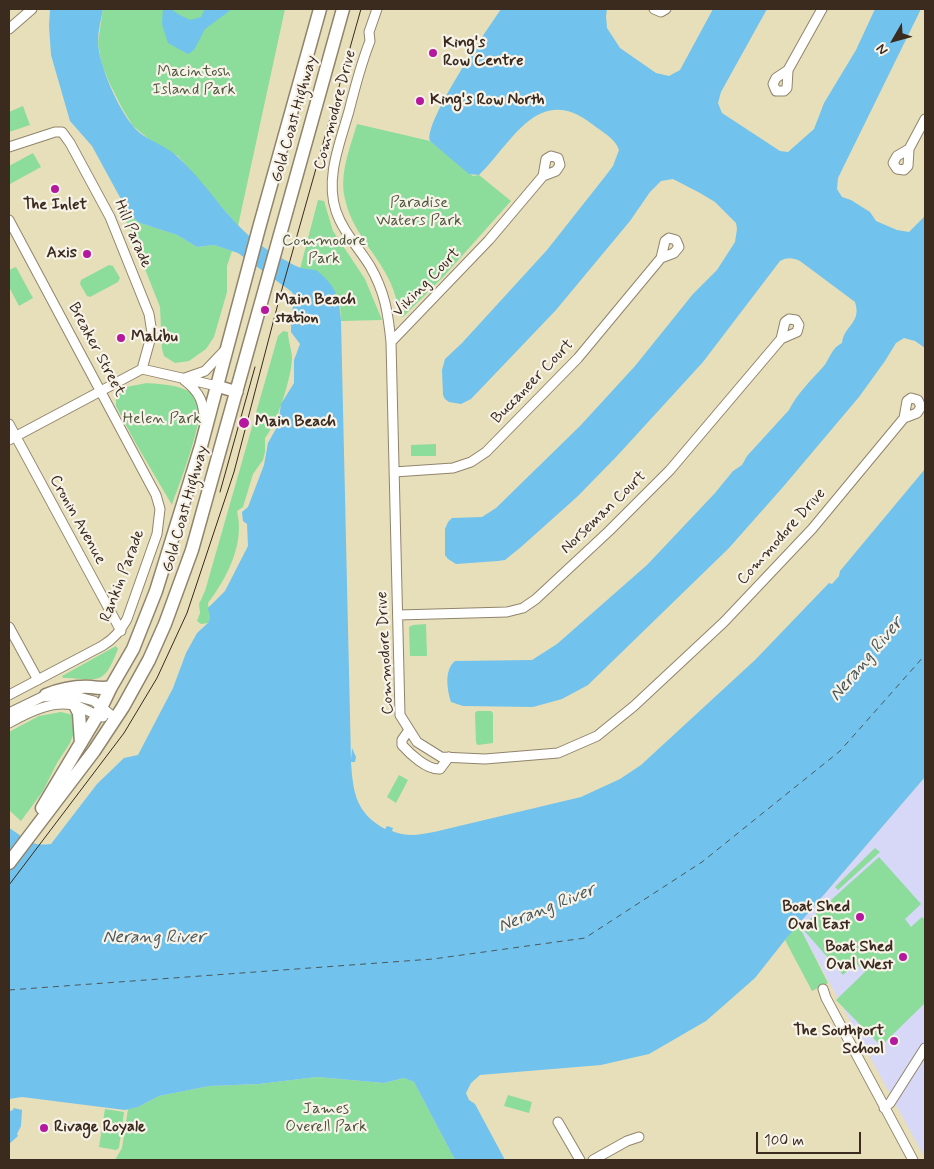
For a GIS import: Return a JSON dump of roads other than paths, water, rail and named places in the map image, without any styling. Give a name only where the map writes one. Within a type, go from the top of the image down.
[{"type":"highway","name":"Gold Coast Highway","points":[[9,864],[100,711],[136,642],[156,591],[206,426],[320,9]]},
{"type":"highway","name":"Gold Coast Highway","points":[[9,852],[94,751],[116,719],[149,660],[183,578],[237,392],[343,9]]},
{"type":"highway","points":[[46,695],[57,690],[69,688],[89,687],[104,689],[111,687]]},
{"type":"highway","points":[[75,705],[79,713],[81,743]]},
{"type":"main road","points":[[216,386],[237,392]]},
{"type":"street","points":[[9,29],[32,9]]},
{"type":"street","name":"Commodore Drive","points":[[377,9],[369,32],[370,41],[334,165],[332,188],[336,212],[369,265],[384,296],[388,314],[391,342],[400,716],[417,742],[441,757],[486,759],[558,753],[597,736],[634,706],[724,622],[812,529],[904,418]]},
{"type":"street","points":[[654,9],[661,12],[666,9]]},
{"type":"street","points":[[788,70],[822,9]]},
{"type":"street","points":[[909,149],[925,119]]},
{"type":"street","name":"Hill Parade","points":[[9,147],[47,134],[62,132],[66,137],[112,221],[149,314],[151,324],[150,344],[142,369]]},
{"type":"street","name":"Viking Court","points":[[391,342],[489,240],[543,176]]},
{"type":"street","name":"Breaker Street","points":[[9,220],[156,495]]},
{"type":"street","name":"Buccaneer Court","points":[[394,472],[453,468],[470,462],[486,452],[578,358],[662,258]]},
{"type":"street","name":"Norseman Court","points":[[398,614],[507,612],[523,608],[536,599],[609,532],[670,470],[782,339]]},
{"type":"street","points":[[182,378],[206,371],[227,349]]},
{"type":"street","points":[[12,438],[142,369],[216,386]]},
{"type":"street","points":[[182,378],[200,396],[206,426]]},
{"type":"street","name":"Cronin Avenue","points":[[9,424],[12,438],[121,631]]},
{"type":"street","name":"Rankin Parade","points":[[9,695],[112,639],[121,631],[157,534],[160,509],[156,495]]},
{"type":"street","points":[[9,627],[38,680]]},
{"type":"street","points":[[9,713],[30,701],[46,695],[63,695],[89,699],[100,711]]},
{"type":"street","points":[[9,723],[46,706],[64,704],[100,711],[116,719]]},
{"type":"street","points":[[409,730],[402,740],[402,745],[408,752],[432,768],[440,769],[448,757]]},
{"type":"street","points":[[823,989],[912,1160]]},
{"type":"street","points":[[884,1108],[890,1102],[925,1048]]},
{"type":"street","points":[[558,1122],[580,1160]]},
{"type":"street","points":[[593,1160],[627,1141],[639,1137]]},
{"type":"water","name":"Nerang River","points":[[50,9],[103,9],[99,30],[99,52],[116,98],[133,126],[144,136],[179,158],[248,235],[292,264],[304,269],[316,270],[328,281],[335,292],[341,321],[351,760],[352,748],[356,757],[355,762],[351,762],[352,773],[355,793],[362,809],[375,823],[385,829],[387,826],[393,828],[392,831],[397,833],[418,835],[581,797],[620,779],[641,765],[755,660],[829,583],[832,584],[839,576],[840,571],[925,469],[925,777],[785,940],[755,978],[706,1021],[649,1054],[601,1065],[480,1075],[471,1083],[466,1093],[469,1100],[475,1104],[505,1160],[455,1160],[414,1082],[404,1078],[384,1083],[317,1077],[259,1084],[210,1086],[159,1096],[138,1107],[125,1110],[22,1097],[9,1099],[9,828],[33,843],[51,844],[97,784],[124,758],[138,755],[173,688],[186,653],[197,633],[208,623],[210,617],[208,608],[225,591],[248,546],[247,524],[243,521],[242,512],[248,507],[264,465],[268,443],[278,425],[281,404],[294,383],[294,360],[300,344],[291,332],[294,297],[292,292],[238,253],[214,245],[197,247],[177,235],[140,223],[129,214],[92,146],[70,121],[51,55]]},
{"type":"water","points":[[163,9],[171,9],[190,20],[201,17],[205,9],[232,9],[205,29],[194,50],[188,54],[168,43],[162,24]]},
{"type":"water","points":[[501,9],[607,9],[607,28],[620,48],[656,73],[669,76],[680,70],[713,9],[767,9],[721,92],[718,103],[722,113],[780,151],[788,152],[814,129],[824,103],[856,50],[875,9],[921,9],[838,178],[837,189],[842,197],[851,200],[870,212],[876,221],[897,230],[909,232],[925,216],[925,348],[915,341],[904,338],[896,343],[859,397],[729,548],[588,685],[562,699],[533,707],[463,706],[451,702],[448,691],[449,669],[455,661],[532,660],[557,644],[647,565],[715,493],[733,471],[742,465],[747,456],[789,410],[833,351],[842,343],[843,337],[856,315],[857,309],[855,302],[800,261],[790,258],[780,261],[703,362],[578,496],[505,560],[456,564],[448,559],[445,555],[445,529],[448,522],[452,518],[482,517],[496,508],[580,426],[635,366],[693,294],[717,270],[735,242],[737,229],[736,223],[715,202],[673,179],[661,181],[650,192],[630,221],[556,310],[471,399],[461,404],[449,402],[445,399],[443,395],[442,370],[445,359],[547,250],[613,166],[619,150],[612,139],[592,124],[573,113],[556,110],[541,113],[528,122],[479,175],[469,174],[430,141],[436,115],[446,96]]},
{"type":"water","points":[[14,1108],[22,1110],[21,1126],[17,1134],[18,1136],[9,1144],[9,1115],[10,1111]]},
{"type":"tram line","points":[[9,885],[124,733],[157,678],[187,613],[234,472],[280,296],[361,9]]},
{"type":"tram line","points":[[220,492],[255,367]]},
{"type":"place","name":"King's Row Centre","points":[[433,53]]},
{"type":"place","name":"King's Row North","points":[[420,101]]},
{"type":"place","name":"The Inlet","points":[[55,189]]},
{"type":"place","name":"Axis","points":[[87,254]]},
{"type":"place","name":"Main Beach station","points":[[265,310]]},
{"type":"place","name":"Malibu","points":[[121,338]]},
{"type":"place","name":"Main Beach","points":[[244,423]]},
{"type":"place","name":"Boat Shed Oval East","points":[[860,917]]},
{"type":"place","name":"Boat Shed Oval West","points":[[903,957]]},
{"type":"place","name":"The Southport School","points":[[894,1041]]},
{"type":"place","name":"Rivage Royale","points":[[44,1128]]},
{"type":"park label","name":"Macintosh Island Park","points":[[194,82]]},
{"type":"park label","name":"Paradise Waters Park","points":[[419,213]]},
{"type":"park label","name":"Commodore Park","points":[[324,251]]},
{"type":"park label","name":"Helen Park","points":[[162,420]]},
{"type":"park label","name":"James Overell Park","points":[[326,1119]]}]
